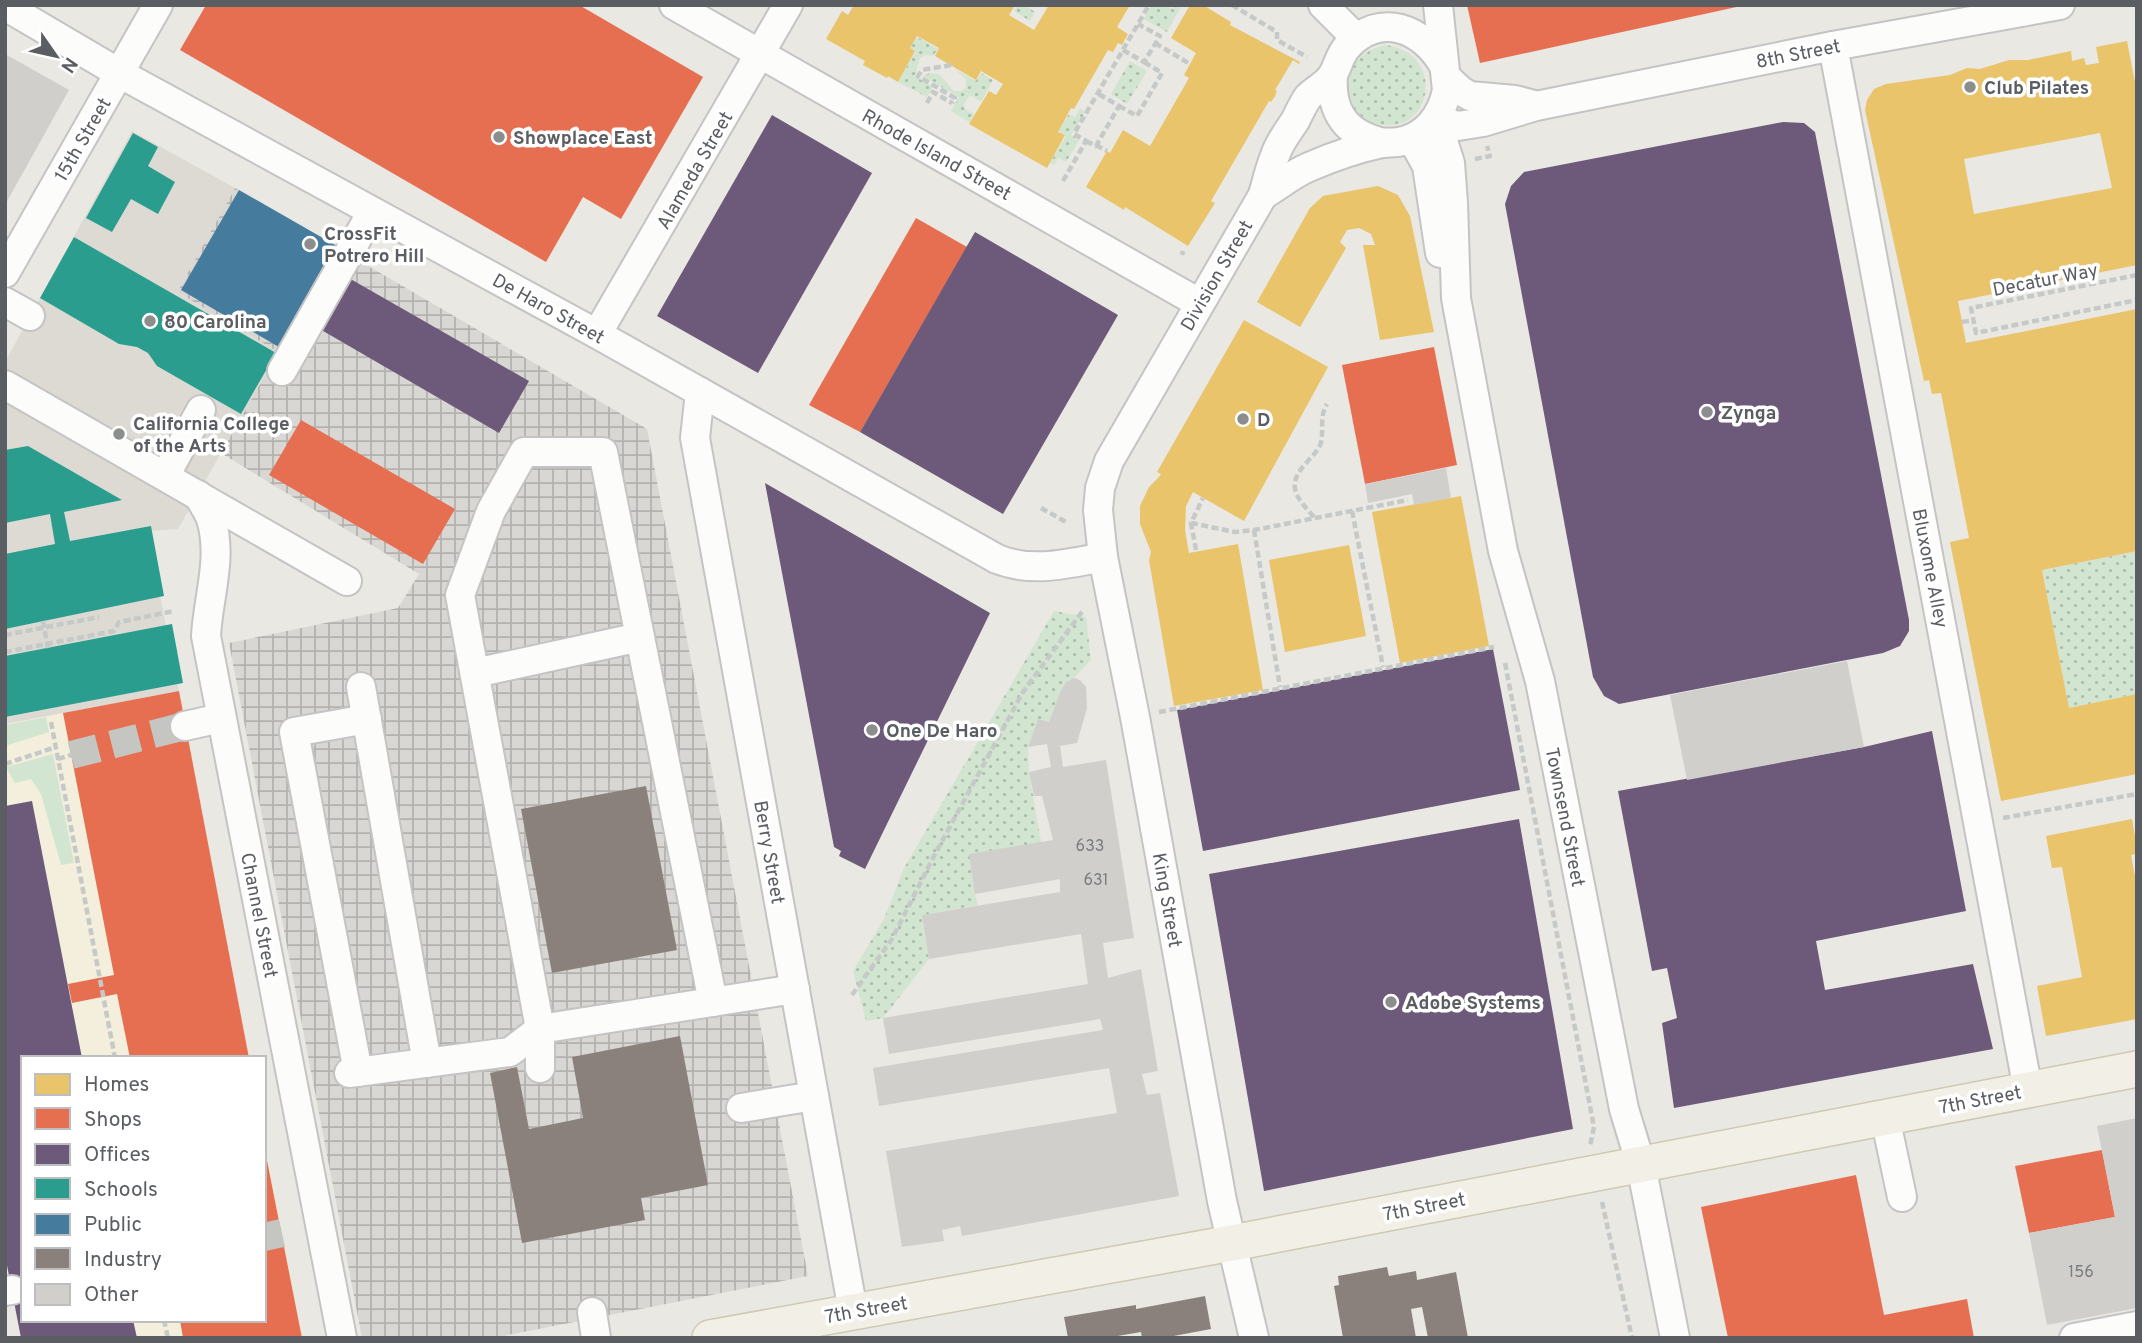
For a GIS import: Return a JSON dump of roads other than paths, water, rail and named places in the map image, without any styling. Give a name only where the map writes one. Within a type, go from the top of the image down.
[{"type":"main road","name":"7th Street","points":[[710,1338],[1232,1243],[2137,1069]]},
{"type":"street","name":"15th Street","points":[[5,273],[158,5]]},
{"type":"street","name":"Rhode Island Street","points":[[674,5],[1199,303]]},
{"type":"street","name":"Alameda Street","points":[[597,334],[788,5]]},
{"type":"street","points":[[1356,38],[1357,5]]},
{"type":"street","points":[[1333,75],[1334,102],[1347,125],[1364,137],[1384,143],[1397,143],[1427,129],[1445,102],[1445,71],[1438,5]]},
{"type":"street","name":"8th Street","points":[[1436,118],[1458,126],[1483,122],[1536,106],[1833,46],[2060,5]]},
{"type":"street","name":"De Haro Street","points":[[5,6],[119,74],[597,334],[997,559],[1014,566],[1031,568],[1103,557]]},
{"type":"street","points":[[1328,6],[1356,38]]},
{"type":"street","points":[[1356,38],[1379,29],[1404,30],[1426,41],[1435,51],[1445,71]]},
{"type":"street","name":"Division Street","points":[[1103,557],[1098,510],[1100,488],[1109,461],[1263,195],[1276,151],[1308,98],[1333,75],[1341,55],[1356,38]]},
{"type":"street","name":"Bluxome Alley","points":[[1833,46],[2028,1090]]},
{"type":"street","name":"8th Street","points":[[1445,71],[1461,91],[1470,96],[1515,100],[1536,106]]},
{"type":"street","name":"Townsend Street","points":[[1436,118],[1459,161],[1454,203],[1455,298],[1503,551],[1540,681],[1624,1109],[1641,1165],[1675,1338]]},
{"type":"street","points":[[1459,161],[1460,143],[1483,122]]},
{"type":"street","name":"Townsend Street","points":[[1412,138],[1427,166],[1444,277],[1455,298]]},
{"type":"street","points":[[1263,195],[1308,167],[1384,143]]},
{"type":"street","points":[[282,371],[372,212]]},
{"type":"street","points":[[5,302],[30,316]]},
{"type":"street","points":[[5,385],[347,581]]},
{"type":"street","name":"Berry Street","points":[[700,393],[695,438],[853,1311]]},
{"type":"street","points":[[165,476],[201,411]]},
{"type":"street","points":[[540,1068],[540,1029],[460,594],[491,511],[524,452],[603,452],[713,1002]]},
{"type":"street","name":"Channel Street","points":[[198,495],[211,518],[217,550],[207,605],[205,636],[342,1338]]},
{"type":"street","name":"King Street","points":[[1103,557],[1135,717],[1222,1202],[1254,1338]]},
{"type":"street","points":[[475,673],[640,636]]},
{"type":"street","points":[[361,687],[427,1063]]},
{"type":"street","points":[[186,726],[221,718]]},
{"type":"street","points":[[366,719],[294,732],[353,1073],[510,1052],[540,1029],[794,989]]},
{"type":"street","points":[[741,1108],[814,1096]]},
{"type":"street","points":[[1885,1117],[1902,1197]]},
{"type":"street","points":[[2074,1338],[2137,1326]]},
{"type":"tunnel","points":[[71,755],[185,726]]},
{"type":"tunnel","points":[[266,1237],[282,1233]]},
{"type":"place","name":"Club Pilates","points":[[1970,87]]},
{"type":"place","name":"Showplace East","points":[[499,137]]},
{"type":"place","name":"CrossFit Potrero Hill","points":[[310,244]]},
{"type":"place","name":"80 Carolina","points":[[150,321]]},
{"type":"place","name":"Zynga","points":[[1707,412]]},
{"type":"place","name":"D","points":[[1243,419]]},
{"type":"place","name":"California College of the Arts","points":[[119,434]]},
{"type":"place","name":"One De Haro","points":[[872,730]]},
{"type":"place","name":"Adobe Systems","points":[[1391,1002]]}]
